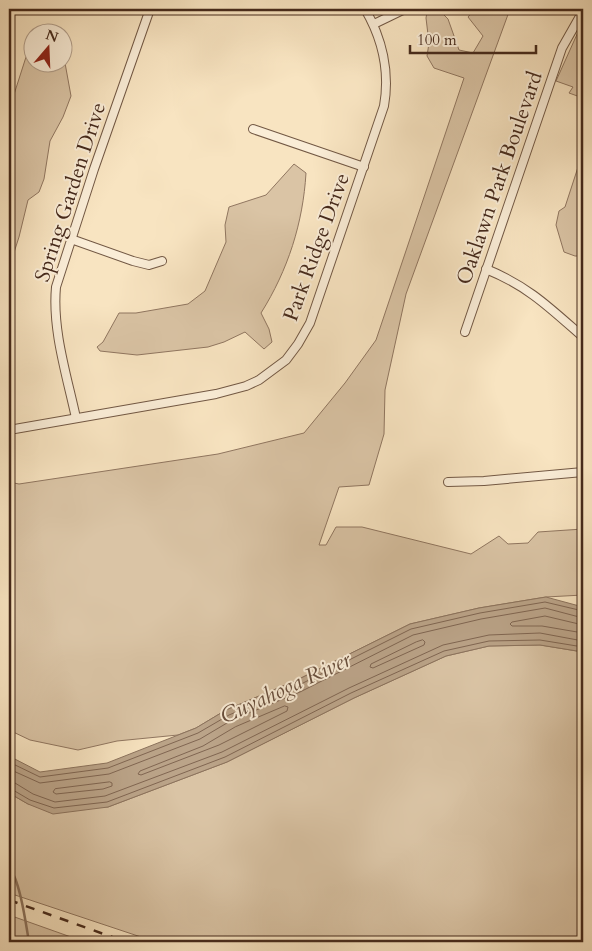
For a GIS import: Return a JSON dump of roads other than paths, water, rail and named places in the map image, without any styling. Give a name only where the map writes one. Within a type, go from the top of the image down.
[{"type":"street","name":"Spring Garden Drive","points":[[76,418],[64,362],[55,300],[60,274],[71,239],[150,9]]},
{"type":"street","name":"Park Ridge Drive","points":[[9,430],[216,394],[246,386],[271,373],[286,360],[310,323],[384,106],[387,84],[384,56],[374,24],[365,9]]},
{"type":"street","points":[[374,24],[405,9]]},
{"type":"street","name":"Oaklawn Park Boulevard","points":[[465,332],[562,48],[583,11]]},
{"type":"street","points":[[253,129],[364,167]]},
{"type":"street","points":[[71,239],[149,265],[162,261]]},
{"type":"street","points":[[486,269],[525,288],[583,337]]},
{"type":"street","points":[[448,482],[484,481],[583,472]]},
{"type":"water","name":"Cuyahoga River","points":[[546,597],[583,607],[583,652],[540,645],[489,646],[446,656],[354,698],[227,762],[108,807],[53,814],[28,804],[9,793],[9,756],[40,772],[107,763],[196,728],[226,710],[295,681],[410,624],[479,608]]},
{"type":"waterway","points":[[9,868],[19,892],[29,942]]},
{"type":"railway","points":[[9,900],[126,942]]}]
